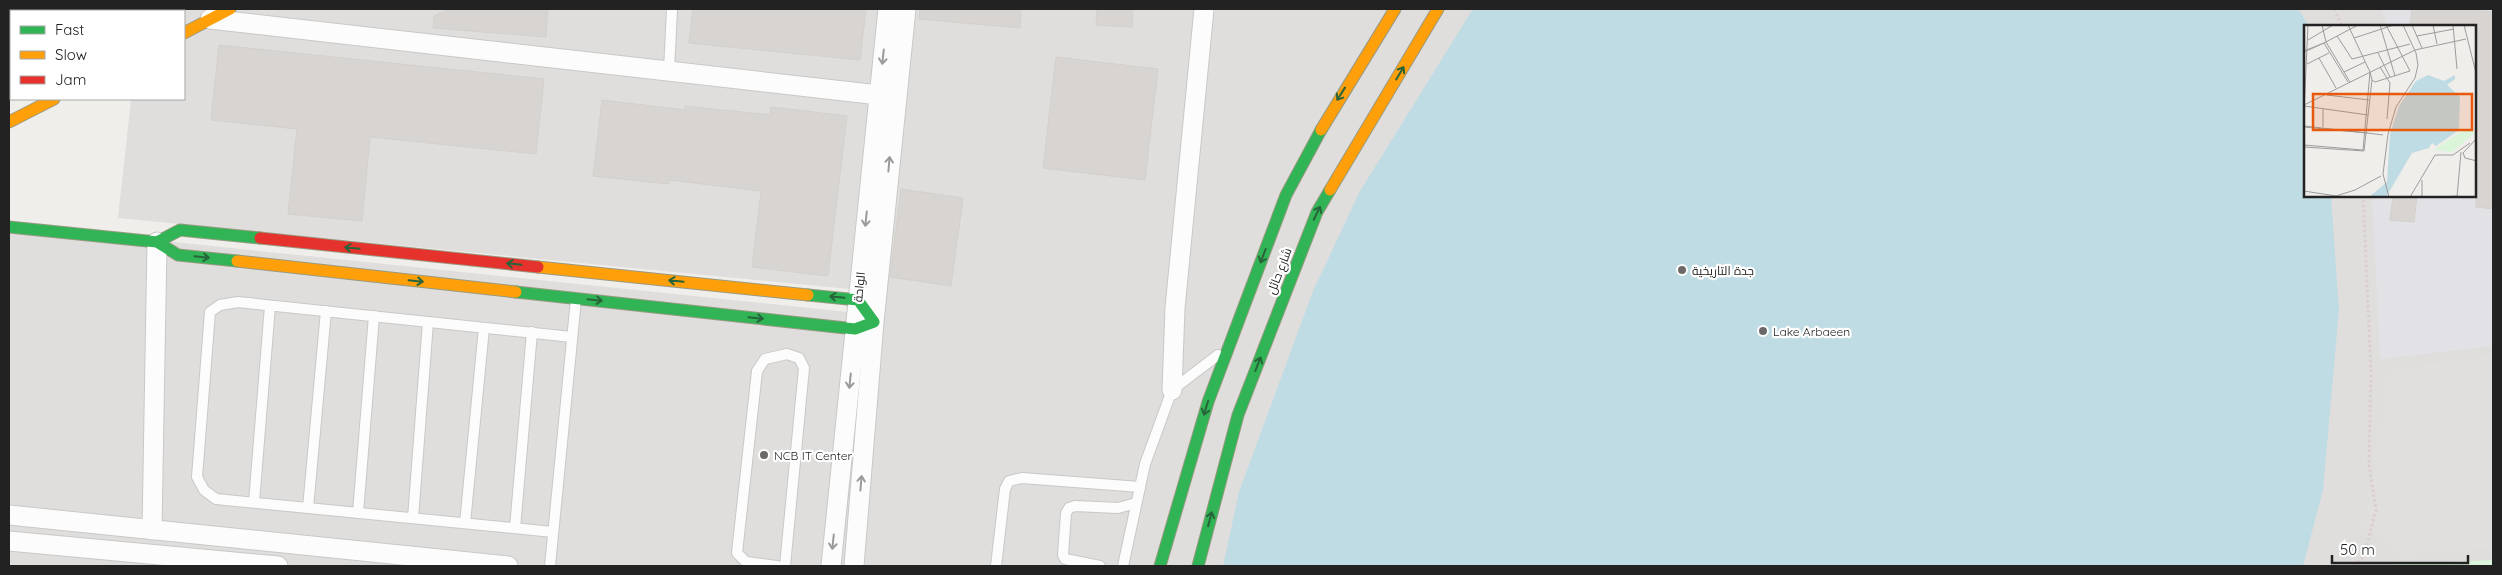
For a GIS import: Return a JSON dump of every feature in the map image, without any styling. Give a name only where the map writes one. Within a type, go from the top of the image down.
[{"type":"street","points":[[185,32],[230,9]]},
{"type":"street","name":"الواحة","points":[[831,566],[888,9]]},
{"type":"street","name":"الواحة","points":[[854,566],[874,322],[906,9]]},
{"type":"street","points":[[1172,390],[1175,308],[1204,9]]},
{"type":"street","name":"شارع حائل","points":[[1160,566],[1208,402],[1286,195],[1334,105],[1395,9]]},
{"type":"street","name":"شارع حائل","points":[[1198,566],[1238,415],[1317,212],[1438,9]]},
{"type":"street","points":[[210,19],[879,95]]},
{"type":"street","points":[[9,122],[52,100]]},
{"type":"street","points":[[9,227],[157,242],[178,255],[578,285],[858,300],[874,322],[855,329],[578,285],[180,230],[157,242]]},
{"type":"street","points":[[152,530],[157,242]]},
{"type":"street","points":[[9,515],[508,566]]},
{"type":"street","points":[[9,541],[278,566]]},
{"type":"lane","points":[[669,71],[672,9]]},
{"type":"lane","points":[[550,566],[578,285]]},
{"type":"lane","points":[[553,532],[216,499],[204,490],[197,477],[210,312],[220,305],[238,302],[572,337]]},
{"type":"lane","points":[[254,502],[270,306]]},
{"type":"lane","points":[[308,508],[326,311]]},
{"type":"lane","points":[[358,513],[374,316]]},
{"type":"lane","points":[[413,518],[428,322]]},
{"type":"lane","points":[[464,523],[484,328]]},
{"type":"lane","points":[[515,528],[532,332]]},
{"type":"lane","points":[[1123,566],[1145,464],[1172,390],[1229,347]]},
{"type":"lane","points":[[777,566],[746,562],[737,553],[757,371],[765,359],[787,354],[799,358],[804,368],[785,566]]},
{"type":"lane","points":[[996,566],[1005,489],[1008,481],[1022,478],[1140,487]]},
{"type":"lane","points":[[1100,566],[1065,559],[1063,556],[1066,513],[1075,506],[1118,508],[1136,503]]},
{"type":"path","points":[[2334,9],[2342,25]]},
{"type":"path","points":[[2354,566],[2364,556],[2376,510],[2368,465],[2370,369],[2363,198]]},
{"type":"shaded area","points":[[878,9],[849,289],[118,218],[131,100],[185,100],[185,10],[141,10]]},
{"type":"shaded area","name":"جدة التاريخية","points":[[899,9],[2493,9],[2493,566],[9,566],[9,225],[867,314]]},
{"type":"shaded area","points":[[2381,9],[2493,9],[2493,346],[2380,359],[2372,198],[2477,198],[2477,25],[2389,25]]},
{"type":"shaded area","points":[[2493,355],[2493,547],[2402,556],[2364,525],[2391,370]]},
{"type":"green space","points":[[2493,560],[2493,566],[2361,566]]},
{"type":"water","points":[[1473,9],[2298,9],[2308,25],[2304,25],[2304,198],[2331,198],[2339,310],[2323,490],[2303,566],[1223,566],[1239,492],[1313,291],[1360,191]]},
{"type":"building","points":[[449,9],[548,9],[546,37],[433,28],[434,16]]},
{"type":"building","points":[[693,9],[866,9],[860,60],[689,43]]},
{"type":"building","points":[[920,9],[1021,9],[1020,28],[919,19]]},
{"type":"building","points":[[1097,9],[1133,9],[1132,27],[1096,25]]},
{"type":"building","points":[[2412,9],[2458,9],[2493,12],[2493,209],[2476,207],[2477,25],[2410,25]]},
{"type":"building","points":[[219,45],[544,79],[536,154],[370,137],[362,221],[288,214],[297,129],[211,120]]},
{"type":"building","points":[[1056,57],[1158,69],[1145,180],[1043,168]]},
{"type":"building","points":[[602,100],[685,110],[685,106],[770,115],[771,107],[847,116],[828,276],[752,267],[761,191],[669,180],[669,184],[593,176]]},
{"type":"building","points":[[901,189],[963,198],[951,286],[890,277]]},
{"type":"building","points":[[2393,198],[2417,198],[2414,222],[2390,220]]},
{"type":"traffic: fast","points":[[1160,566],[1208,402],[1286,195],[1321,130]]},
{"type":"traffic: fast","points":[[1198,566],[1238,415],[1317,212],[1330,190]]},
{"type":"traffic: fast","points":[[9,227],[157,242],[178,255],[237,261]]},
{"type":"traffic: fast","points":[[157,242],[180,230],[260,238]]},
{"type":"traffic: fast","points":[[516,292],[855,329],[874,322],[858,300],[808,295]]},
{"type":"traffic: slow","points":[[185,32],[230,9]]},
{"type":"traffic: slow","points":[[1321,130],[1395,9]]},
{"type":"traffic: slow","points":[[1330,190],[1438,9]]},
{"type":"traffic: slow","points":[[9,122],[52,100]]},
{"type":"traffic: slow","points":[[237,261],[516,292]]},
{"type":"traffic: slow","points":[[538,267],[808,295]]},
{"type":"traffic: jam","points":[[260,238],[538,267]]},
{"type":"place","name":"جدة التاريخية","points":[[1682,270]]},
{"type":"place","name":"Lake Arbaeen","points":[[1763,331]]},
{"type":"place","name":"NCB IT Center","points":[[764,455]]}]
